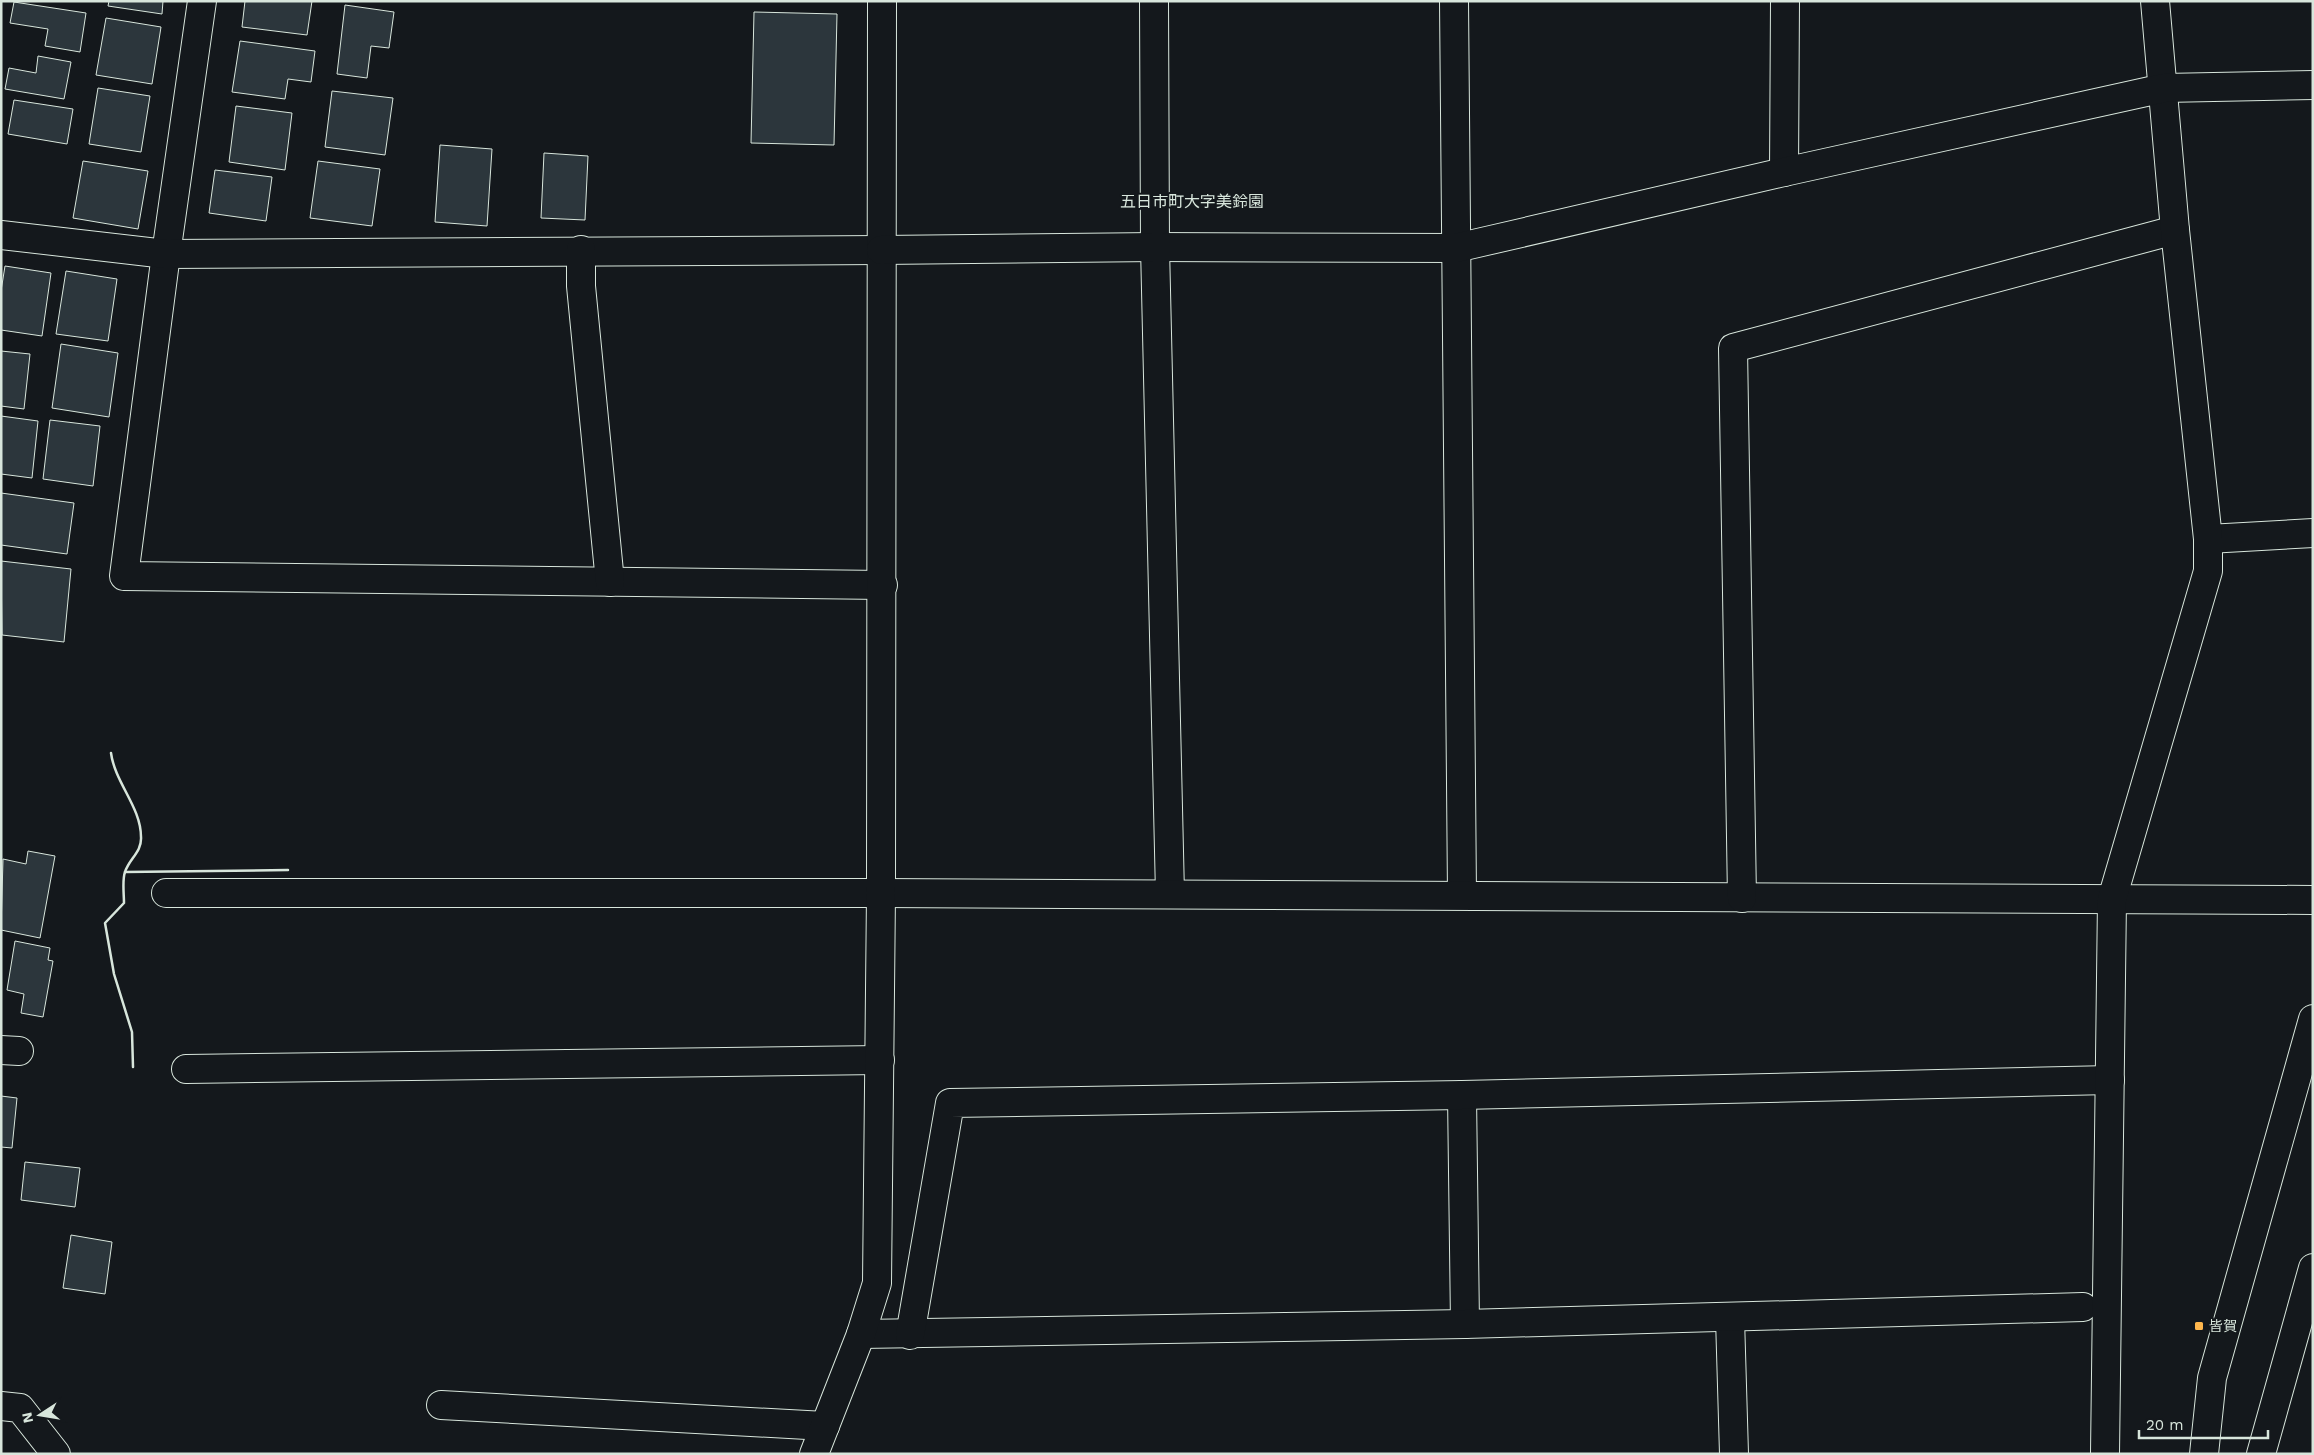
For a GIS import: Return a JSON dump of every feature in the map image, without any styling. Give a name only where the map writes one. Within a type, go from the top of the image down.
[{"type":"main road","points":[[202,1],[166,254],[124,576],[882,585]]},
{"type":"main road","points":[[814,1454],[861,1334],[877,1283],[882,893],[882,1]]},
{"type":"main road","points":[[1154,1],[1155,247],[1170,894]]},
{"type":"main road","points":[[1454,1],[1462,895]]},
{"type":"main road","points":[[1784,172],[1785,1]]},
{"type":"main road","points":[[2106,1454],[2112,900],[2208,571],[2208,539],[2175,230],[2155,1]]},
{"type":"main road","points":[[1,235],[166,254],[1155,247],[1456,248],[1784,172],[2164,88],[2313,85]]},
{"type":"main road","points":[[1742,898],[1733,348],[2175,230]]},
{"type":"main road","points":[[581,250],[581,286],[610,582]]},
{"type":"main road","points":[[2208,539],[2313,533]]},
{"type":"main road","points":[[166,893],[882,893],[2313,900]]},
{"type":"main road","points":[[2204,1454],[2212,1378],[2313,1019]]},
{"type":"main road","points":[[186,1069],[880,1060]]},
{"type":"main road","points":[[910,1335],[950,1103],[1462,1095],[2110,1080]]},
{"type":"main road","points":[[1462,1095],[1465,1324]]},
{"type":"main road","points":[[2260,1454],[2313,1268]]},
{"type":"main road","points":[[861,1334],[910,1335],[1465,1324],[2083,1307]]},
{"type":"main road","points":[[1730,1318],[1734,1454]]},
{"type":"main road","points":[[441,1405],[824,1426]]},
{"type":"main road","points":[[1,1406],[20,1408],[56,1454]]},
{"type":"building","points":[[109,1],[163,1],[162,14],[108,6]]},
{"type":"building","points":[[245,1],[312,1],[307,35],[242,27]]},
{"type":"building","points":[[14,2],[86,13],[80,52],[45,46],[48,29],[10,23]]},
{"type":"building","points":[[345,5],[394,12],[389,48],[371,46],[367,78],[337,74]]},
{"type":"building","points":[[754,12],[837,14],[834,145],[751,143]]},
{"type":"building","points":[[106,18],[161,27],[152,84],[96,75]]},
{"type":"building","points":[[240,41],[315,51],[311,82],[288,79],[285,99],[232,92]]},
{"type":"building","points":[[38,56],[71,62],[64,99],[5,89],[9,68],[36,73]]},
{"type":"building","points":[[98,88],[150,96],[141,152],[89,144]]},
{"type":"building","points":[[332,91],[393,98],[385,155],[325,147]]},
{"type":"building","points":[[14,100],[73,109],[67,144],[8,134]]},
{"type":"building","points":[[236,106],[292,113],[285,170],[229,162]]},
{"type":"building","points":[[440,145],[492,149],[487,226],[435,222]]},
{"type":"building","points":[[544,153],[588,156],[585,220],[541,218]]},
{"type":"building","points":[[83,161],[148,171],[138,229],[73,218]]},
{"type":"building","points":[[318,161],[380,169],[372,226],[310,218]]},
{"type":"building","points":[[215,170],[272,177],[266,221],[209,213]]},
{"type":"building","points":[[5,266],[51,273],[42,336],[1,330],[1,291]]},
{"type":"building","points":[[66,271],[117,279],[108,341],[56,334]]},
{"type":"building","points":[[61,344],[118,353],[109,417],[52,408]]},
{"type":"building","points":[[1,351],[30,354],[24,409],[1,406]]},
{"type":"building","points":[[1,416],[38,421],[32,478],[1,474]]},
{"type":"building","points":[[50,420],[100,426],[93,486],[43,479]]},
{"type":"building","points":[[1,493],[74,503],[67,554],[1,545]]},
{"type":"building","points":[[1,561],[71,569],[64,642],[2,635]]},
{"type":"building","points":[[28,851],[55,856],[40,938],[1,930],[3,859],[26,864]]},
{"type":"building","points":[[15,941],[50,948],[48,960],[53,961],[43,1017],[21,1013],[24,994],[7,990]]},
{"type":"building","points":[[1,1096],[17,1098],[12,1148],[1,1147]]},
{"type":"building","points":[[25,1162],[80,1168],[75,1207],[21,1200]]},
{"type":"building","points":[[71,1235],[112,1242],[105,1294],[63,1288]]},
{"type":"wall","points":[[111,753],[117,775],[137,815],[141,837],[139,847],[124,875],[124,903],[105,923],[114,974],[132,1032],[133,1067]]},
{"type":"wall","points":[[125,872],[288,870]]},
{"type":"place","name":"皆賀","points":[[2199,1326]]},
{"type":"district","name":"五日市町大字美鈴園","points":[[1192,201]]}]
